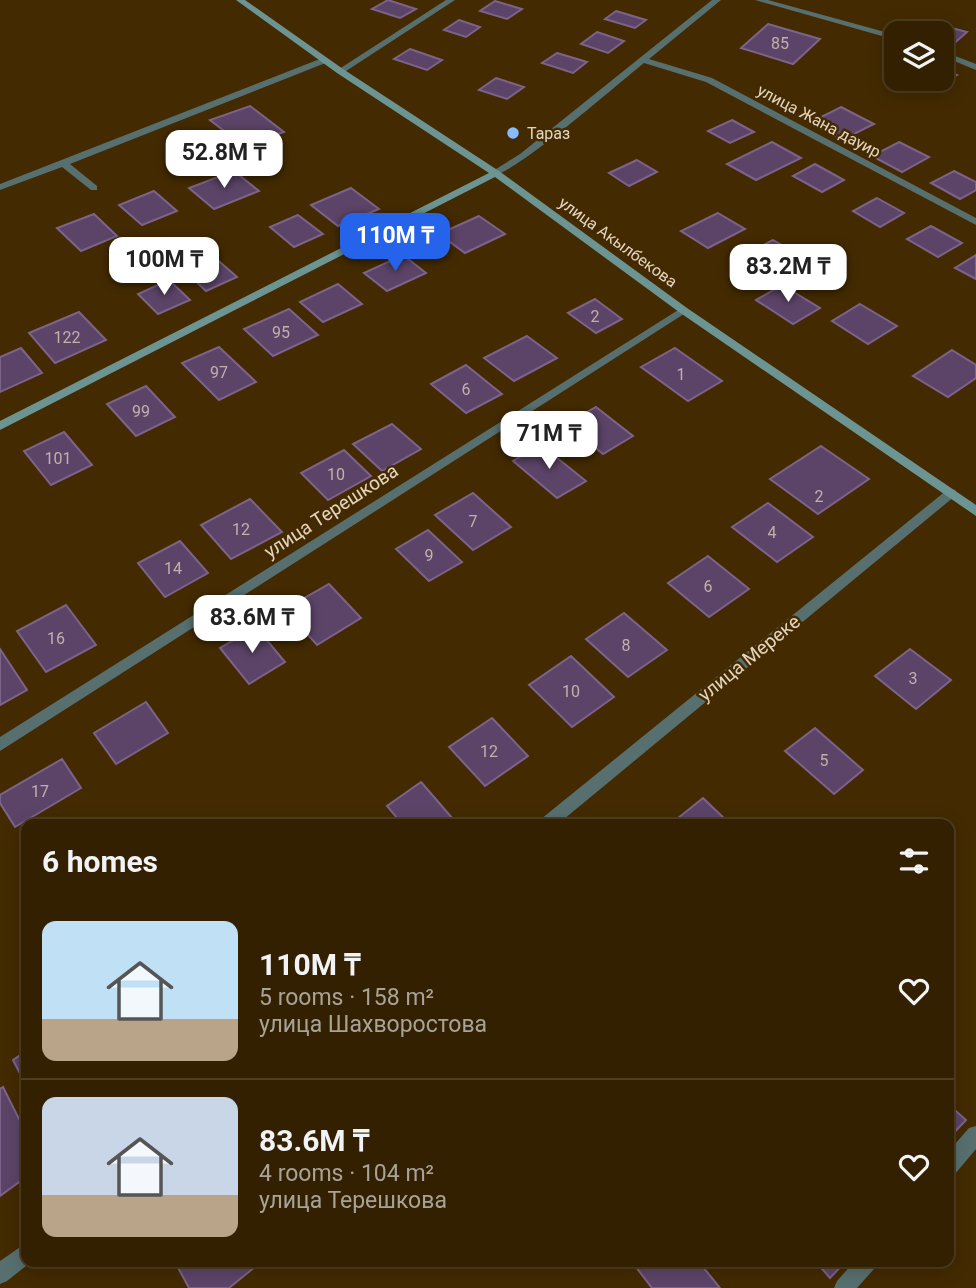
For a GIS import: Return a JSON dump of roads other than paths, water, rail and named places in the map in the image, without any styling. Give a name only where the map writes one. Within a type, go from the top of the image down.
[{"type":"street","name":"улица Акылбекова","points":[[240,0],[340,71],[496,173],[683,310],[976,511]]},
{"type":"street","points":[[340,71],[451,0]]},
{"type":"street","points":[[0,426],[496,173],[523,156],[718,0]]},
{"type":"street","points":[[759,0],[884,35]]},
{"type":"street","points":[[954,59],[976,67]]},
{"type":"street","points":[[0,187],[325,60]]},
{"type":"street","name":"улица Жана дауир","points":[[643,60],[709,80],[976,222]]},
{"type":"street","points":[[63,163],[93,188]]},
{"type":"street","name":"улица Терешкова","points":[[0,745],[683,310]]},
{"type":"street","name":"улица Мереке","points":[[553,819],[951,493]]},
{"type":"street","points":[[954,1160],[976,1135]]},
{"type":"street","points":[[0,1274],[21,1256]]},
{"type":"street","points":[[844,1288],[863,1267]]},
{"type":"place","name":"Тараз","points":[[513,133]]}]
